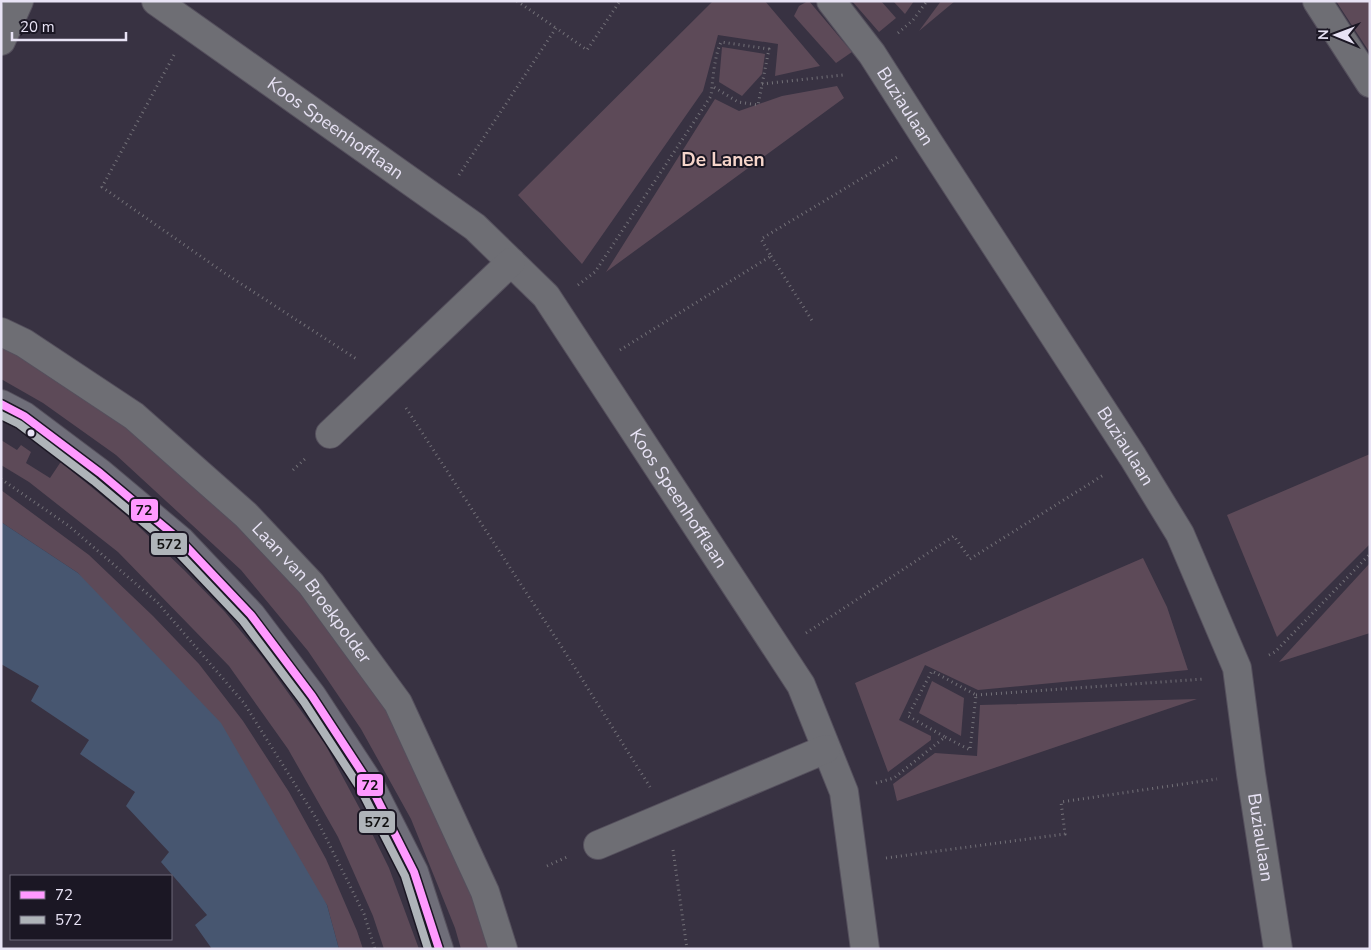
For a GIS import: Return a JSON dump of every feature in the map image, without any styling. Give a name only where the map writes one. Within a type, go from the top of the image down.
[{"type":"main road","points":[[1,404],[24,416],[100,472],[167,528],[252,616],[312,696],[369,783],[414,872],[439,949]]},
{"type":"street","points":[[1,41],[19,1]]},
{"type":"street","name":"Koos Speenhofflaan","points":[[156,1],[475,227],[546,296],[801,685],[844,792],[865,949]]},
{"type":"street","name":"Buziaulaan","points":[[831,1],[872,54],[1180,534],[1237,668],[1278,949]]},
{"type":"street","points":[[1316,1],[1370,83]]},
{"type":"street","points":[[330,434],[511,262]]},
{"type":"street","name":"Laan van Broekpolder","points":[[1,332],[24,343],[134,416],[246,515],[311,584],[398,703],[485,892],[503,949]]},
{"type":"street","points":[[598,845],[826,749]]},
{"type":"path","points":[[517,1],[586,50],[620,1]]},
{"type":"path","points":[[190,25],[102,187],[223,272],[388,380],[563,649],[668,815],[688,949]]},
{"type":"path","points":[[440,203],[556,28]]},
{"type":"path","points":[[552,305],[595,272],[711,96],[712,86],[717,51],[721,42],[769,49],[758,105],[738,102],[712,86]]},
{"type":"path","points":[[813,322],[761,238],[926,140]]},
{"type":"path","points":[[592,367],[771,256]]},
{"type":"path","points":[[779,652],[954,536],[970,559],[1132,457]]},
{"type":"path","points":[[1,479],[69,526],[157,602],[244,703],[316,818],[364,914],[375,949]]},
{"type":"path","points":[[976,695],[970,750],[908,716],[932,670],[976,695],[1203,679],[1237,668],[1275,652],[1370,554]]},
{"type":"path","points":[[844,792],[894,778],[945,737]]},
{"type":"path","points":[[853,863],[1065,834],[1061,802],[1251,774]]},
{"type":"shaded area","points":[[713,1],[765,1],[820,66],[775,76],[778,44],[718,35],[703,91],[582,264],[518,195]]},
{"type":"shaded area","points":[[808,1],[852,52],[836,63],[794,16],[799,6]]},
{"type":"shaded area","points":[[852,1],[881,1],[896,18],[879,32]]},
{"type":"shaded area","points":[[893,1],[914,1],[905,14]]},
{"type":"shaded area","points":[[941,1],[955,1],[919,31]]},
{"type":"shaded area","points":[[1336,1],[1370,1],[1370,53]]},
{"type":"shaded area","points":[[722,47],[765,54],[762,74],[742,96],[719,82]]},
{"type":"shaded area","points":[[837,86],[844,98],[606,272],[715,99],[739,111],[782,96]]},
{"type":"shaded area","points":[[1,343],[110,413],[206,492],[297,587],[357,664],[400,730],[444,817],[493,949],[461,949],[455,928],[411,819],[361,729],[308,651],[241,570],[116,455],[43,403],[1,379]]},
{"type":"shaded area","points":[[1,440],[17,450],[21,445],[31,452],[26,463],[50,478],[60,463],[62,463],[134,522],[225,612],[263,658],[325,744],[360,809],[389,868],[419,949],[384,949],[373,916],[338,837],[288,749],[229,666],[118,552],[29,482],[1,465]]},
{"type":"shaded area","points":[[1370,454],[1370,544],[1277,637],[1227,515]]},
{"type":"shaded area","points":[[1,490],[89,555],[153,616],[199,664],[243,721],[289,792],[326,859],[363,949],[339,949],[327,905],[78,573],[1,522]]},
{"type":"shaded area","points":[[1143,558],[1167,607],[1188,670],[978,690],[925,665],[899,720],[931,736],[931,740],[888,772],[855,683]]},
{"type":"shaded area","points":[[1370,563],[1370,633],[1279,662]]},
{"type":"shaded area","points":[[932,681],[964,698],[961,736],[919,713]]},
{"type":"shaded area","points":[[1197,699],[897,801],[893,784],[935,753],[977,756],[980,705]]},
{"type":"water","points":[[1,522],[78,573],[221,723],[327,905],[339,949],[212,949],[195,925],[207,915],[161,862],[169,852],[126,806],[135,792],[80,754],[89,740],[31,701],[39,686],[1,664]]},
{"type":"transit line","name":"72","points":[[1,404],[24,416],[100,473],[181,541],[251,615],[312,696],[369,783],[414,872],[439,949]]},
{"type":"transit line","name":"572","points":[[1,415],[19,424],[94,481],[174,548],[243,621],[304,702],[360,788],[405,876],[428,949]]},
{"type":"district","name":"De Lanen","points":[[723,159]]}]
